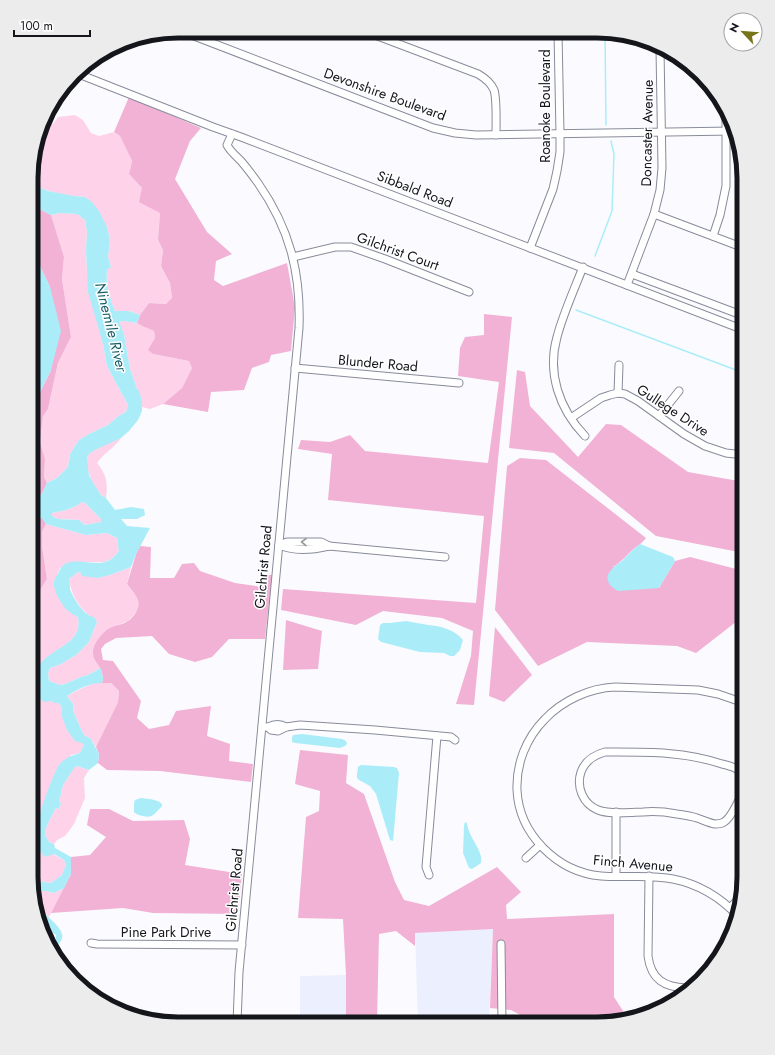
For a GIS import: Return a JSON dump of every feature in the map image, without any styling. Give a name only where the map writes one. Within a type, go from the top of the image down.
[{"type":"street","name":"Devonshire Boulevard","points":[[199,38],[433,128],[455,133],[496,135],[728,131]]},
{"type":"street","points":[[383,38],[485,78],[494,90],[496,135]]},
{"type":"street","name":"Roanoke Boulevard","points":[[530,248],[554,183],[560,152],[558,38]]},
{"type":"street","name":"Doncaster Avenue","points":[[627,285],[654,214],[662,177],[660,53]]},
{"type":"street","name":"Sibbald Road","points":[[83,76],[737,327]]},
{"type":"street","name":"Gilchrist Road","points":[[232,134],[227,145],[242,162],[265,193],[281,222],[293,257],[297,279],[299,308],[265,727],[242,945],[237,1017]]},
{"type":"street","points":[[713,236],[720,215],[726,186],[730,135]]},
{"type":"street","points":[[654,214],[737,245]]},
{"type":"street","name":"Gilchrist Court","points":[[293,257],[335,247],[351,247],[469,292]]},
{"type":"street","points":[[583,268],[557,336],[554,354],[554,374],[556,388],[563,406],[575,426],[584,436]]},
{"type":"street","points":[[632,274],[737,313]]},
{"type":"street","points":[[618,393],[619,365]]},
{"type":"street","name":"Blunder Road","points":[[295,368],[459,383]]},
{"type":"street","points":[[659,416],[679,390]]},
{"type":"street","name":"Gullege Drive","points":[[571,418],[601,398],[610,394],[626,394],[684,434],[705,446],[726,453],[737,454]]},
{"type":"street","points":[[279,545],[288,542],[321,542],[329,546],[445,556]]},
{"type":"street","name":"Finch Avenue","points":[[733,911],[707,892],[674,879],[649,876],[600,876],[578,870],[556,859],[540,845],[530,831],[522,814],[518,794],[518,773],[522,754],[533,733],[550,713],[587,692],[615,687],[690,689],[707,692],[737,701]]},
{"type":"street","points":[[265,727],[278,731],[286,727],[300,725],[367,729],[451,737],[455,740]]},
{"type":"street","points":[[429,875],[426,867],[437,736]]},
{"type":"street","points":[[737,769],[681,754],[605,752],[597,754],[591,758],[582,770],[580,777],[580,790],[582,796],[591,806],[597,810],[603,811],[663,812],[684,815],[720,824],[728,818],[737,802]]},
{"type":"street","points":[[616,812],[616,876]]},
{"type":"street","points":[[526,858],[540,845]]},
{"type":"street","points":[[649,876],[648,956],[651,969],[660,981],[667,985],[682,988]]},
{"type":"street","points":[[730,908],[734,904]]},
{"type":"street","name":"Pine Park Drive","points":[[91,943],[242,945]]},
{"type":"street","points":[[501,944],[502,1017]]},
{"type":"shaded area","points":[[129,97],[201,128],[190,141],[175,179],[207,232],[232,254],[216,261],[214,280],[223,286],[287,263],[295,307],[291,351],[271,355],[269,362],[252,368],[244,390],[211,392],[208,412],[163,404],[182,388],[192,368],[189,361],[153,354],[148,350],[155,338],[154,331],[137,323],[140,315],[149,303],[166,304],[172,298],[170,283],[161,266],[163,250],[158,240],[160,213],[139,202],[142,188],[129,174],[132,161],[120,136],[114,132]]},
{"type":"shaded area","points":[[75,115],[83,120],[91,133],[99,136],[114,132],[120,136],[132,161],[129,174],[142,188],[160,213],[158,240],[163,250],[161,266],[170,283],[172,299],[166,304],[149,303],[140,315],[129,311],[115,311],[107,286],[107,270],[111,267],[108,257],[110,240],[107,227],[85,197],[57,193],[38,187],[39,160],[45,133],[50,123],[53,124],[58,117]]},
{"type":"shaded area","points":[[38,208],[51,215],[64,257],[62,279],[71,337],[58,363],[48,409],[43,416],[40,442],[45,459],[44,477],[47,483],[42,494],[39,496],[38,396],[51,370],[50,287],[38,262]]},
{"type":"shaded area","points":[[60,213],[77,214],[85,220],[87,232],[87,273],[107,366],[128,405],[126,412],[108,425],[79,440],[70,454],[68,467],[57,478],[47,483],[44,477],[45,459],[40,442],[43,416],[48,409],[58,363],[71,337],[62,279],[64,257],[51,215]]},
{"type":"shaded area","points":[[484,314],[512,317],[474,705],[456,704],[471,656],[473,631],[442,618],[383,611],[356,625],[281,610],[283,589],[476,603],[484,516],[328,500],[332,454],[298,449],[301,440],[330,442],[350,435],[365,451],[488,463],[499,382],[458,376],[460,348],[465,337],[484,335]]},
{"type":"shaded area","points":[[124,321],[137,323],[154,331],[155,338],[149,350],[153,354],[189,361],[192,368],[182,388],[163,404],[150,409],[142,407],[142,400],[130,369],[124,334],[118,322]]},
{"type":"shaded area","points":[[517,370],[525,372],[530,406],[578,457],[606,424],[621,425],[688,472],[737,481],[737,552],[656,536],[554,453],[509,448]]},
{"type":"shaded area","points":[[121,438],[97,463],[103,471],[106,479],[106,498],[95,487],[91,479],[87,466],[87,458],[92,452],[107,443]]},
{"type":"shaded area","points":[[520,458],[546,460],[646,538],[613,567],[659,588],[675,561],[690,557],[737,569],[737,621],[696,653],[677,646],[587,642],[538,666],[495,610],[507,466]]},
{"type":"shaded area","points":[[82,502],[85,503],[101,519],[102,522],[85,525],[79,520],[58,519],[52,516],[52,513],[71,508]]},
{"type":"shaded area","points":[[42,517],[46,524],[42,532],[42,546],[47,579],[39,592],[38,601],[38,519]]},
{"type":"shaded area","points":[[46,524],[86,535],[107,533],[117,538],[119,551],[115,556],[106,561],[79,562],[60,568],[54,584],[68,611],[78,617],[78,628],[74,637],[43,661],[39,669],[38,680],[38,601],[39,592],[47,579],[42,546],[42,532]]},
{"type":"shaded area","points":[[140,546],[151,547],[150,578],[174,578],[182,564],[194,563],[200,571],[235,583],[262,587],[266,575],[272,575],[265,639],[229,639],[212,657],[195,662],[169,654],[152,636],[116,638],[105,644],[101,649],[103,660],[113,661],[141,701],[137,718],[149,729],[169,725],[176,711],[211,706],[207,736],[230,744],[229,761],[253,764],[251,782],[160,771],[107,770],[98,763],[99,754],[96,747],[118,702],[119,691],[111,683],[102,683],[103,678],[101,669],[93,656],[93,649],[98,639],[106,631],[128,621],[133,617],[138,609],[138,600],[127,584]]},
{"type":"shaded area","points":[[131,567],[127,584],[139,600],[139,609],[128,621],[108,629],[96,661],[101,668],[88,675],[61,685],[49,681],[48,673],[50,668],[61,664],[76,655],[89,642],[97,622],[78,604],[72,592],[69,579],[78,572],[98,578]]},
{"type":"shaded area","points":[[286,620],[322,631],[318,669],[283,670]]},
{"type":"shaded area","points":[[495,627],[532,675],[504,702],[489,696]]},
{"type":"shaded area","points":[[38,680],[41,688],[38,687]]},
{"type":"shaded area","points":[[94,683],[111,683],[119,691],[118,702],[96,747],[91,739],[84,735],[74,713],[73,704],[67,696]]},
{"type":"shaded area","points":[[38,689],[52,701],[58,703],[62,707],[62,717],[84,744],[80,753],[71,755],[38,822]]},
{"type":"shaded area","points":[[300,750],[348,755],[346,783],[364,794],[395,882],[404,900],[429,906],[497,867],[521,892],[506,905],[507,919],[614,914],[614,997],[625,1014],[597,1017],[524,1017],[511,1010],[490,1008],[493,929],[415,933],[415,946],[396,931],[379,934],[377,1017],[346,1017],[346,975],[343,919],[298,918],[306,817],[319,811],[320,791],[295,784]]},
{"type":"shaded area","points":[[77,766],[89,770],[84,778],[85,798],[74,824],[65,836],[57,840],[54,844],[49,842],[45,836],[45,830],[56,808],[59,809],[63,785],[74,767]]},
{"type":"shaded area","points":[[90,809],[109,809],[133,821],[184,820],[190,839],[185,865],[242,874],[238,914],[153,913],[123,908],[51,913],[71,874],[71,857],[90,855],[106,837],[87,825]]},
{"type":"shaded area","points":[[38,846],[64,860],[66,865],[62,875],[51,883],[38,881]]},
{"type":"shaded area","points":[[64,888],[49,917],[43,912],[39,891],[54,893]]},
{"type":"shaded area","points":[[493,929],[489,1017],[418,1017],[415,933]]},
{"type":"shaded area","points":[[346,975],[346,1017],[286,1017],[300,1016],[300,976]]},
{"type":"water","name":"Ninemile River","points":[[38,187],[48,191],[85,197],[92,202],[99,211],[107,227],[110,240],[108,257],[111,267],[107,270],[107,286],[115,311],[129,311],[140,315],[137,323],[124,321],[119,322],[124,334],[130,369],[142,400],[142,411],[138,420],[129,431],[121,438],[90,453],[87,460],[89,475],[95,486],[115,510],[131,507],[144,509],[145,515],[137,519],[121,519],[127,526],[150,528],[131,567],[98,578],[82,576],[81,573],[78,572],[69,579],[70,589],[76,602],[86,613],[94,617],[97,622],[89,642],[76,655],[61,664],[50,668],[48,673],[49,681],[61,685],[65,684],[101,668],[103,678],[102,683],[84,687],[67,696],[73,704],[74,713],[84,735],[91,739],[99,754],[98,763],[89,770],[77,766],[74,768],[63,785],[59,809],[56,808],[45,830],[45,836],[49,842],[54,844],[55,848],[71,857],[71,874],[64,888],[54,893],[39,891],[38,881],[51,883],[62,875],[66,865],[64,860],[54,854],[45,857],[38,847],[38,820],[52,779],[59,765],[66,759],[80,753],[84,744],[75,741],[67,730],[62,717],[62,707],[58,703],[52,701],[45,702],[38,698],[38,686],[39,688],[41,687],[38,679],[39,668],[43,661],[50,654],[74,637],[78,628],[78,617],[69,612],[58,598],[54,586],[54,580],[62,566],[66,564],[74,562],[101,563],[113,558],[119,551],[117,538],[107,533],[86,535],[46,524],[41,517],[38,519],[38,480],[39,496],[42,494],[47,483],[57,478],[68,467],[70,454],[79,440],[108,425],[126,412],[128,405],[107,366],[103,344],[88,292],[86,250],[87,232],[85,220],[77,214],[60,213],[51,215],[38,208]],"holes":[[[82,502],[85,503],[101,519],[101,522],[85,525],[79,520],[58,519],[52,516],[52,513],[71,508]]]},
{"type":"water","points":[[38,262],[50,287],[61,331],[51,370],[38,396]]},
{"type":"water","points":[[640,544],[673,557],[675,561],[659,588],[618,591],[608,582],[609,572]]},
{"type":"water","points":[[406,621],[438,626],[452,631],[463,640],[460,650],[454,656],[444,653],[420,652],[381,642],[378,639],[380,625],[383,623]]},
{"type":"water","points":[[302,734],[342,739],[346,741],[347,744],[340,748],[292,742],[293,735]]},
{"type":"water","points":[[361,765],[397,768],[399,773],[393,841],[390,840],[376,794],[370,786],[357,778],[358,767]]},
{"type":"water","points":[[141,798],[158,801],[162,804],[162,806],[152,816],[146,817],[138,815],[134,812],[134,803],[135,800]]},
{"type":"water","points":[[465,822],[467,823],[481,858],[481,863],[472,869],[469,868],[463,853]]},
{"type":"water","points":[[42,908],[60,930],[62,935],[62,939],[56,946],[54,942],[56,940],[56,935],[50,931],[45,922]]},
{"type":"waterway","points":[[605,38],[606,125]]},
{"type":"waterway","points":[[595,256],[612,211],[614,154],[611,141]]},
{"type":"waterway","points":[[576,310],[737,370]]}]
